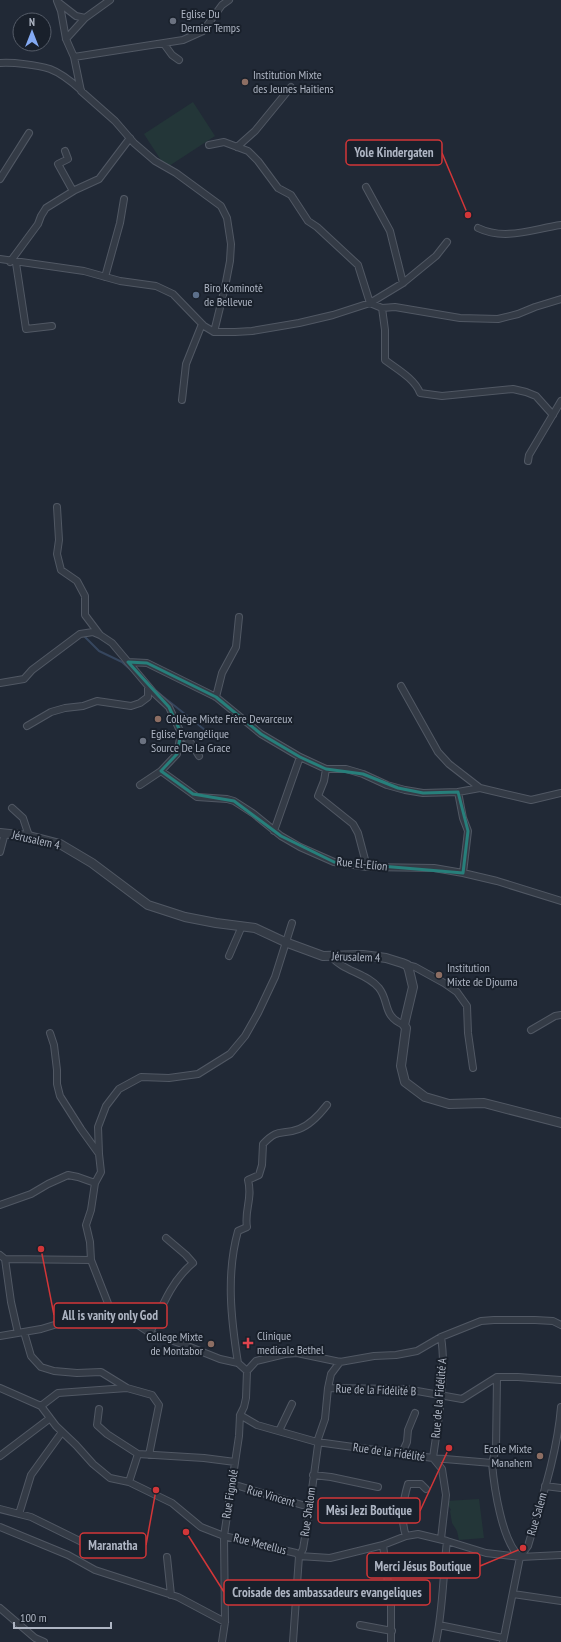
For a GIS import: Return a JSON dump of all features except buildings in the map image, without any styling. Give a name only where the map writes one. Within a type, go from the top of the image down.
[{"type":"street","points":[[56,0],[64,8],[76,16],[85,18]]},
{"type":"street","points":[[56,0],[61,11],[66,39],[74,57],[81,91]]},
{"type":"street","points":[[66,39],[85,18],[110,0]]},
{"type":"street","points":[[74,57],[183,40],[204,31],[222,5],[229,0]]},
{"type":"street","points":[[164,44],[172,55],[179,60]]},
{"type":"street","points":[[0,63],[20,64],[50,69],[72,81],[155,161],[176,173],[221,206],[227,218],[230,244],[230,262],[214,332]]},
{"type":"street","points":[[237,148],[255,131],[291,87]]},
{"type":"street","points":[[0,179],[29,133]]},
{"type":"street","points":[[52,326],[26,329],[13,262],[38,224],[46,208],[73,191],[99,179],[130,138]]},
{"type":"street","points":[[209,145],[224,142],[248,151],[258,160],[278,188],[291,195],[308,221],[317,227],[358,265],[370,303],[382,308],[395,307],[454,317],[498,319],[561,300]]},
{"type":"street","points":[[65,151],[68,159],[58,164],[73,191]]},
{"type":"street","points":[[366,186],[390,231],[403,283]]},
{"type":"street","points":[[105,277],[120,223],[124,199]]},
{"type":"street","points":[[478,228],[497,234],[523,233],[561,225]]},
{"type":"street","points":[[0,259],[84,271],[134,284],[156,286],[173,294],[202,324],[214,332],[252,331],[299,323],[332,315],[370,303],[403,283],[436,256],[447,242]]},
{"type":"street","points":[[382,308],[385,330],[385,360],[410,380],[418,388],[420,393],[442,396],[513,389],[536,396],[553,415]]},
{"type":"street","points":[[182,400],[186,364],[202,324]]},
{"type":"street","points":[[528,461],[529,455],[561,400]]},
{"type":"street","points":[[57,507],[59,540],[57,554],[61,570],[77,581],[85,596],[85,615],[100,635]]},
{"type":"street","points":[[216,697],[222,673],[236,648],[239,617]]},
{"type":"street","points":[[0,684],[24,679],[32,670],[60,651],[80,634],[93,632],[112,643],[148,686],[169,707],[181,733],[191,743],[199,756]]},
{"type":"street","points":[[128,662],[147,664],[216,697],[261,734],[300,757],[326,769],[346,769],[363,774],[387,785],[423,793],[458,792],[480,788],[531,800],[561,793]]},
{"type":"street","points":[[27,726],[51,712],[97,701],[131,706],[140,703],[148,697],[148,686]]},
{"type":"street","points":[[402,686],[438,752],[449,764],[480,788]]},
{"type":"street","points":[[140,785],[161,771],[177,754],[181,733]]},
{"type":"street","points":[[274,831],[300,757]]},
{"type":"street","points":[[326,769],[324,781],[318,796],[353,824],[358,833],[366,867]]},
{"type":"street","name":"Rue El-Elion","points":[[161,771],[197,797],[227,799],[234,801],[254,814],[274,831],[300,847],[334,862],[366,867],[434,868],[464,873],[561,900]]},
{"type":"street","points":[[458,792],[463,818],[468,830],[464,873]]},
{"type":"street","points":[[12,808],[23,818],[29,836]]},
{"type":"street","points":[[0,852],[2,833]]},
{"type":"street","name":"Jérusalem 4","points":[[2,833],[29,836],[60,844],[92,863],[148,905],[185,917],[255,928],[285,942],[323,956],[363,955],[386,958],[407,965]]},
{"type":"street","points":[[292,924],[275,977],[258,1013],[245,1036],[230,1054],[198,1074],[169,1078],[141,1077],[119,1089],[106,1106],[98,1127],[101,1172],[95,1183],[91,1210],[86,1225],[90,1242],[91,1260],[109,1306],[150,1333],[220,1359],[238,1363],[247,1371],[256,1361],[285,1354],[297,1353],[340,1362],[417,1351],[441,1337],[480,1321],[535,1320],[553,1321],[561,1325]]},
{"type":"street","points":[[229,956],[242,926]]},
{"type":"street","points":[[331,956],[334,961],[353,970],[376,985],[380,989],[389,1013],[398,1022],[404,1024]]},
{"type":"street","points":[[473,1068],[468,1032],[468,1006],[457,992],[444,983],[415,966],[407,965],[413,987],[404,1024],[406,1028],[401,1066],[405,1082],[425,1097],[449,1104],[484,1102],[561,1123]]},
{"type":"street","points":[[531,1030],[555,1016],[561,1015]]},
{"type":"street","points":[[50,1032],[56,1063],[55,1085],[66,1106],[99,1154]]},
{"type":"street","points":[[238,1363],[231,1303],[231,1263],[238,1231],[247,1227],[245,1218],[249,1206],[251,1191],[248,1180],[259,1175],[262,1165],[262,1144],[269,1137],[276,1133],[299,1129],[313,1121],[327,1105]]},
{"type":"street","points":[[0,1204],[31,1194],[68,1175],[95,1183]]},
{"type":"street","points":[[150,1333],[162,1304],[173,1286],[193,1263],[166,1238]]},
{"type":"street","points":[[91,1260],[2,1257],[11,1302],[21,1333],[31,1356],[41,1367],[54,1371],[76,1373],[101,1372],[126,1388],[152,1395],[159,1405],[148,1455]]},
{"type":"street","points":[[0,1336],[21,1333],[75,1319],[109,1306]]},
{"type":"street","name":"Rue de la Fidélité A","points":[[433,1458],[441,1396],[443,1350],[441,1337]]},
{"type":"street","name":"Rue Shalom","points":[[293,1642],[299,1556],[303,1549],[310,1507],[318,1446],[317,1442],[325,1419],[331,1374],[340,1362]]},
{"type":"street","name":"Rue Fignolé","points":[[222,1642],[226,1622],[224,1536],[236,1462],[240,1415],[246,1398],[247,1371]]},
{"type":"street","points":[[520,1557],[514,1552],[501,1518],[494,1484],[492,1463],[496,1448],[497,1377],[561,1380]]},
{"type":"street","name":"Rue de la Fidélité B","points":[[328,1388],[406,1389],[462,1399],[497,1377]]},
{"type":"street","points":[[0,1389],[41,1406],[58,1392],[126,1388]]},
{"type":"street","points":[[279,1431],[292,1404]]},
{"type":"street","name":"Rue Metellus","points":[[41,1406],[49,1419],[93,1464],[110,1478],[129,1482],[172,1504],[201,1527],[224,1536],[296,1553],[299,1556],[330,1558],[383,1545],[406,1536],[418,1534],[444,1540],[486,1553],[520,1557],[561,1555]]},
{"type":"street","name":"Rue Salem","points":[[503,1640],[520,1557],[528,1546],[545,1486],[559,1427],[561,1407]]},
{"type":"street","points":[[99,1409],[97,1425],[107,1434],[138,1454],[204,1458],[236,1462]]},
{"type":"street","points":[[402,1453],[407,1442],[408,1430],[416,1413]]},
{"type":"street","name":"Rue de la Fidélité","points":[[240,1415],[257,1425],[317,1442],[433,1458],[492,1463]]},
{"type":"street","points":[[0,1456],[49,1419]]},
{"type":"street","points":[[19,1514],[31,1475],[62,1432]]},
{"type":"street","points":[[129,1482],[138,1454]]},
{"type":"street","points":[[433,1458],[442,1469],[446,1495],[439,1625],[436,1642]]},
{"type":"street","points":[[314,1475],[378,1487]]},
{"type":"street","name":"Rue Vincent","points":[[232,1484],[310,1507]]},
{"type":"street","points":[[406,1536],[402,1525],[403,1506],[408,1484],[421,1484],[426,1489]]},
{"type":"street","points":[[545,1486],[561,1488]]},
{"type":"street","points":[[0,1509],[43,1522],[94,1548]]},
{"type":"street","points":[[0,1527],[68,1554],[95,1570],[178,1597],[226,1622]]},
{"type":"street","points":[[383,1545],[391,1606],[391,1642]]},
{"type":"street","points":[[167,1557],[171,1595]]},
{"type":"street","points":[[513,1594],[561,1601]]},
{"type":"street","points":[[0,1608],[35,1638],[44,1642]]},
{"type":"street","points":[[360,1625],[392,1631]]},
{"type":"street","points":[[439,1625],[503,1640]]},
{"type":"highlighted area","points":[[128,662],[147,663],[216,697],[261,734],[300,757],[326,769],[363,774],[398,788],[423,793],[458,792],[468,831],[463,873],[334,862],[281,836],[234,801],[193,794],[161,771],[177,754],[181,733],[169,707]]},
{"type":"shaded area","points":[[193,102],[215,136],[166,168],[144,134]]},
{"type":"shaded area","points":[[479,1499],[484,1538],[459,1540],[457,1531],[452,1523],[451,1510],[446,1501]]},
{"type":"waterway","points":[[84,636],[99,651],[122,662],[132,671]]},
{"type":"waterway","points":[[156,691],[215,738]]},
{"type":"place","name":"Eglise Du Dernier Temps","points":[[173,21]]},
{"type":"place","name":"Institution Mixte des Jeunes Haitiens","points":[[245,82]]},
{"type":"place","name":"Yole Kindergaten","points":[[468,215]]},
{"type":"place","name":"Biro Kominotè de Bellevue","points":[[196,295]]},
{"type":"place","name":"Collège Mixte Frère Devarceux","points":[[158,719]]},
{"type":"place","name":"Eglise Evangélique Source De La Grace","points":[[143,741]]},
{"type":"place","name":"Institution Mixte de Djouma","points":[[439,975]]},
{"type":"place","name":"All is vanity only God","points":[[41,1249]]},
{"type":"place","name":"Clinique medicale Bethel","points":[[248,1343]]},
{"type":"place","name":"College Mixte de Montabor","points":[[211,1344]]},
{"type":"place","name":"Mèsi Jezi Boutique","points":[[449,1448]]},
{"type":"place","name":"Ecole Mixte Manahem","points":[[540,1456]]},
{"type":"place","name":"Maranatha","points":[[156,1490]]},
{"type":"place","name":"Croisade des ambassadeurs evangeliques","points":[[186,1532]]},
{"type":"place","name":"Merci Jésus Boutique","points":[[523,1548]]}]
